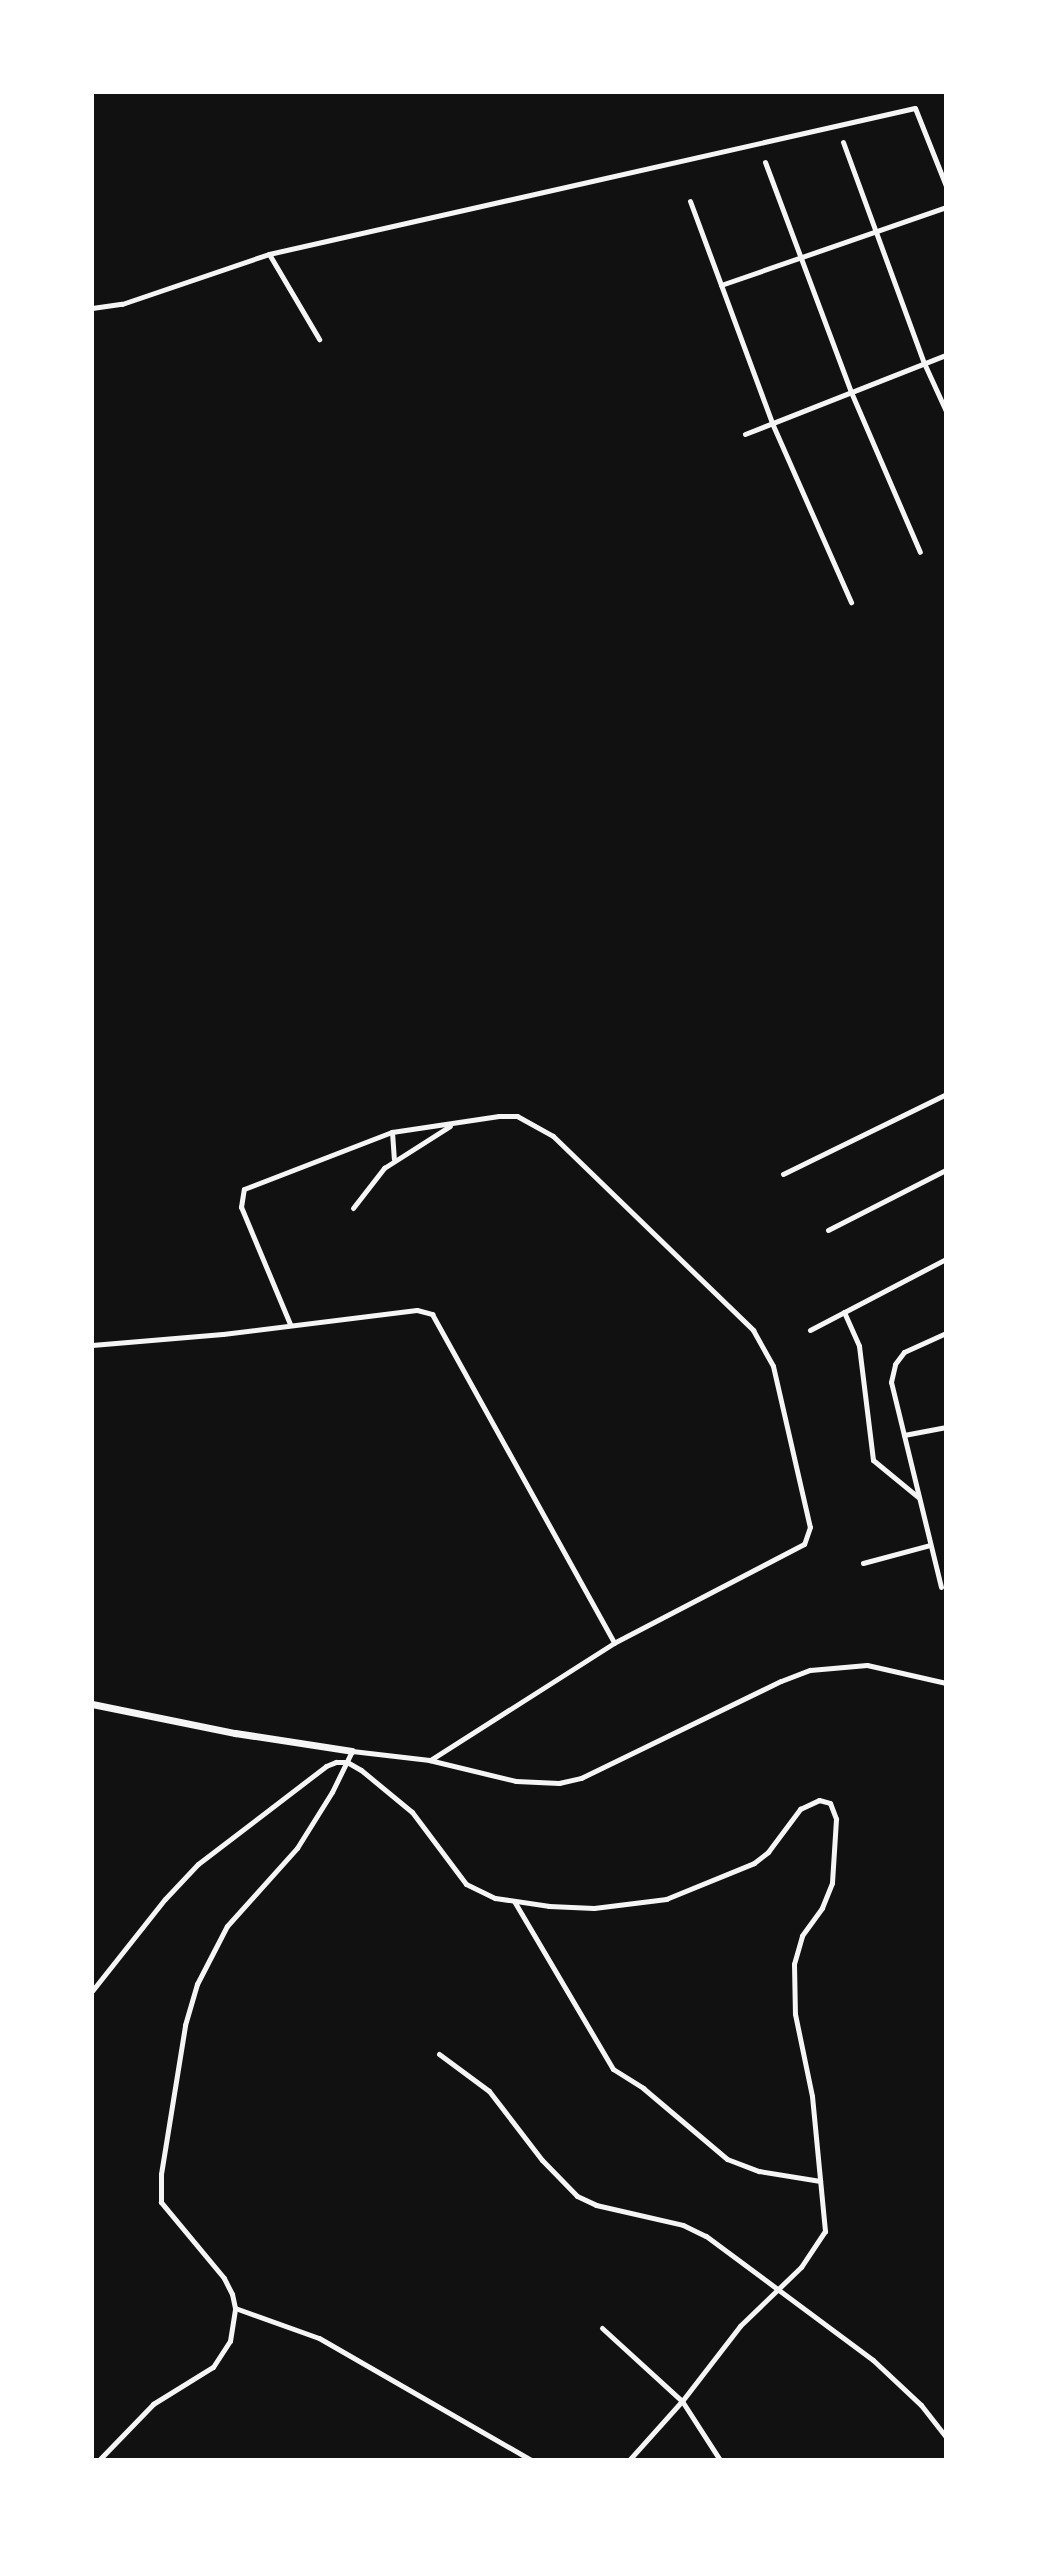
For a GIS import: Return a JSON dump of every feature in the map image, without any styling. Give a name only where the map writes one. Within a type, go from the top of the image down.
[{"type":"street","points":[[92,308],[122,304],[269,254],[915,108],[946,186]]},
{"type":"street","points":[[843,142],[924,363],[946,411]]},
{"type":"street","points":[[765,162],[851,392],[920,552]]},
{"type":"street","points":[[690,201],[772,423],[851,602]]},
{"type":"street","points":[[721,285],[946,207]]},
{"type":"street","points":[[269,254],[319,339]]},
{"type":"street","points":[[745,434],[946,355]]},
{"type":"street","points":[[783,1174],[946,1094]]},
{"type":"street","points":[[290,1324],[241,1207],[244,1189],[392,1132],[517,1116],[553,1136],[753,1330],[773,1366],[810,1535],[794,1552],[614,1643],[429,1760]]},
{"type":"street","points":[[353,1208],[374,1177],[394,1159],[454,1123]]},
{"type":"street","points":[[392,1132],[394,1159]]},
{"type":"street","points":[[828,1230],[946,1170]]},
{"type":"street","points":[[810,1330],[946,1259]]},
{"type":"street","points":[[92,1345],[223,1334],[417,1310],[432,1314],[614,1643]]},
{"type":"street","points":[[844,1312],[859,1346],[873,1460],[919,1497]]},
{"type":"street","points":[[941,1587],[891,1382],[895,1364],[904,1352],[946,1333]]},
{"type":"street","points":[[904,1435],[946,1427]]},
{"type":"street","points":[[863,1563],[930,1545]]},
{"type":"street","points":[[92,1704],[235,1733],[429,1760],[516,1781],[559,1783],[581,1778],[781,1681],[810,1670],[867,1665],[946,1683]]},
{"type":"street","points":[[99,2460],[153,2404],[213,2367],[230,2341],[235,2308],[224,2278],[167,2214],[161,2202],[161,2174],[185,2025],[197,1984],[227,1926],[297,1848],[352,1751]]},
{"type":"street","points":[[92,1991],[165,1899],[198,1864],[326,1766],[347,1762],[384,1786],[412,1812],[466,1884],[495,1898],[594,1908],[666,1899],[754,1863],[768,1852],[800,1809],[813,1801],[823,1800],[833,1808],[832,1883],[822,1908],[802,1936],[794,1964],[796,2025],[812,2096],[825,2231],[801,2267],[775,2288],[740,2326],[682,2401],[629,2460]]},
{"type":"street","points":[[514,1901],[613,2069],[643,2088],[727,2159],[759,2171],[820,2181]]},
{"type":"street","points":[[439,2054],[489,2091],[542,2160],[577,2196],[596,2205],[683,2225],[706,2236],[897,2381],[946,2437]]},
{"type":"street","points":[[235,2308],[319,2338],[531,2460]]},
{"type":"street","points":[[602,2328],[682,2401],[720,2460]]}]
